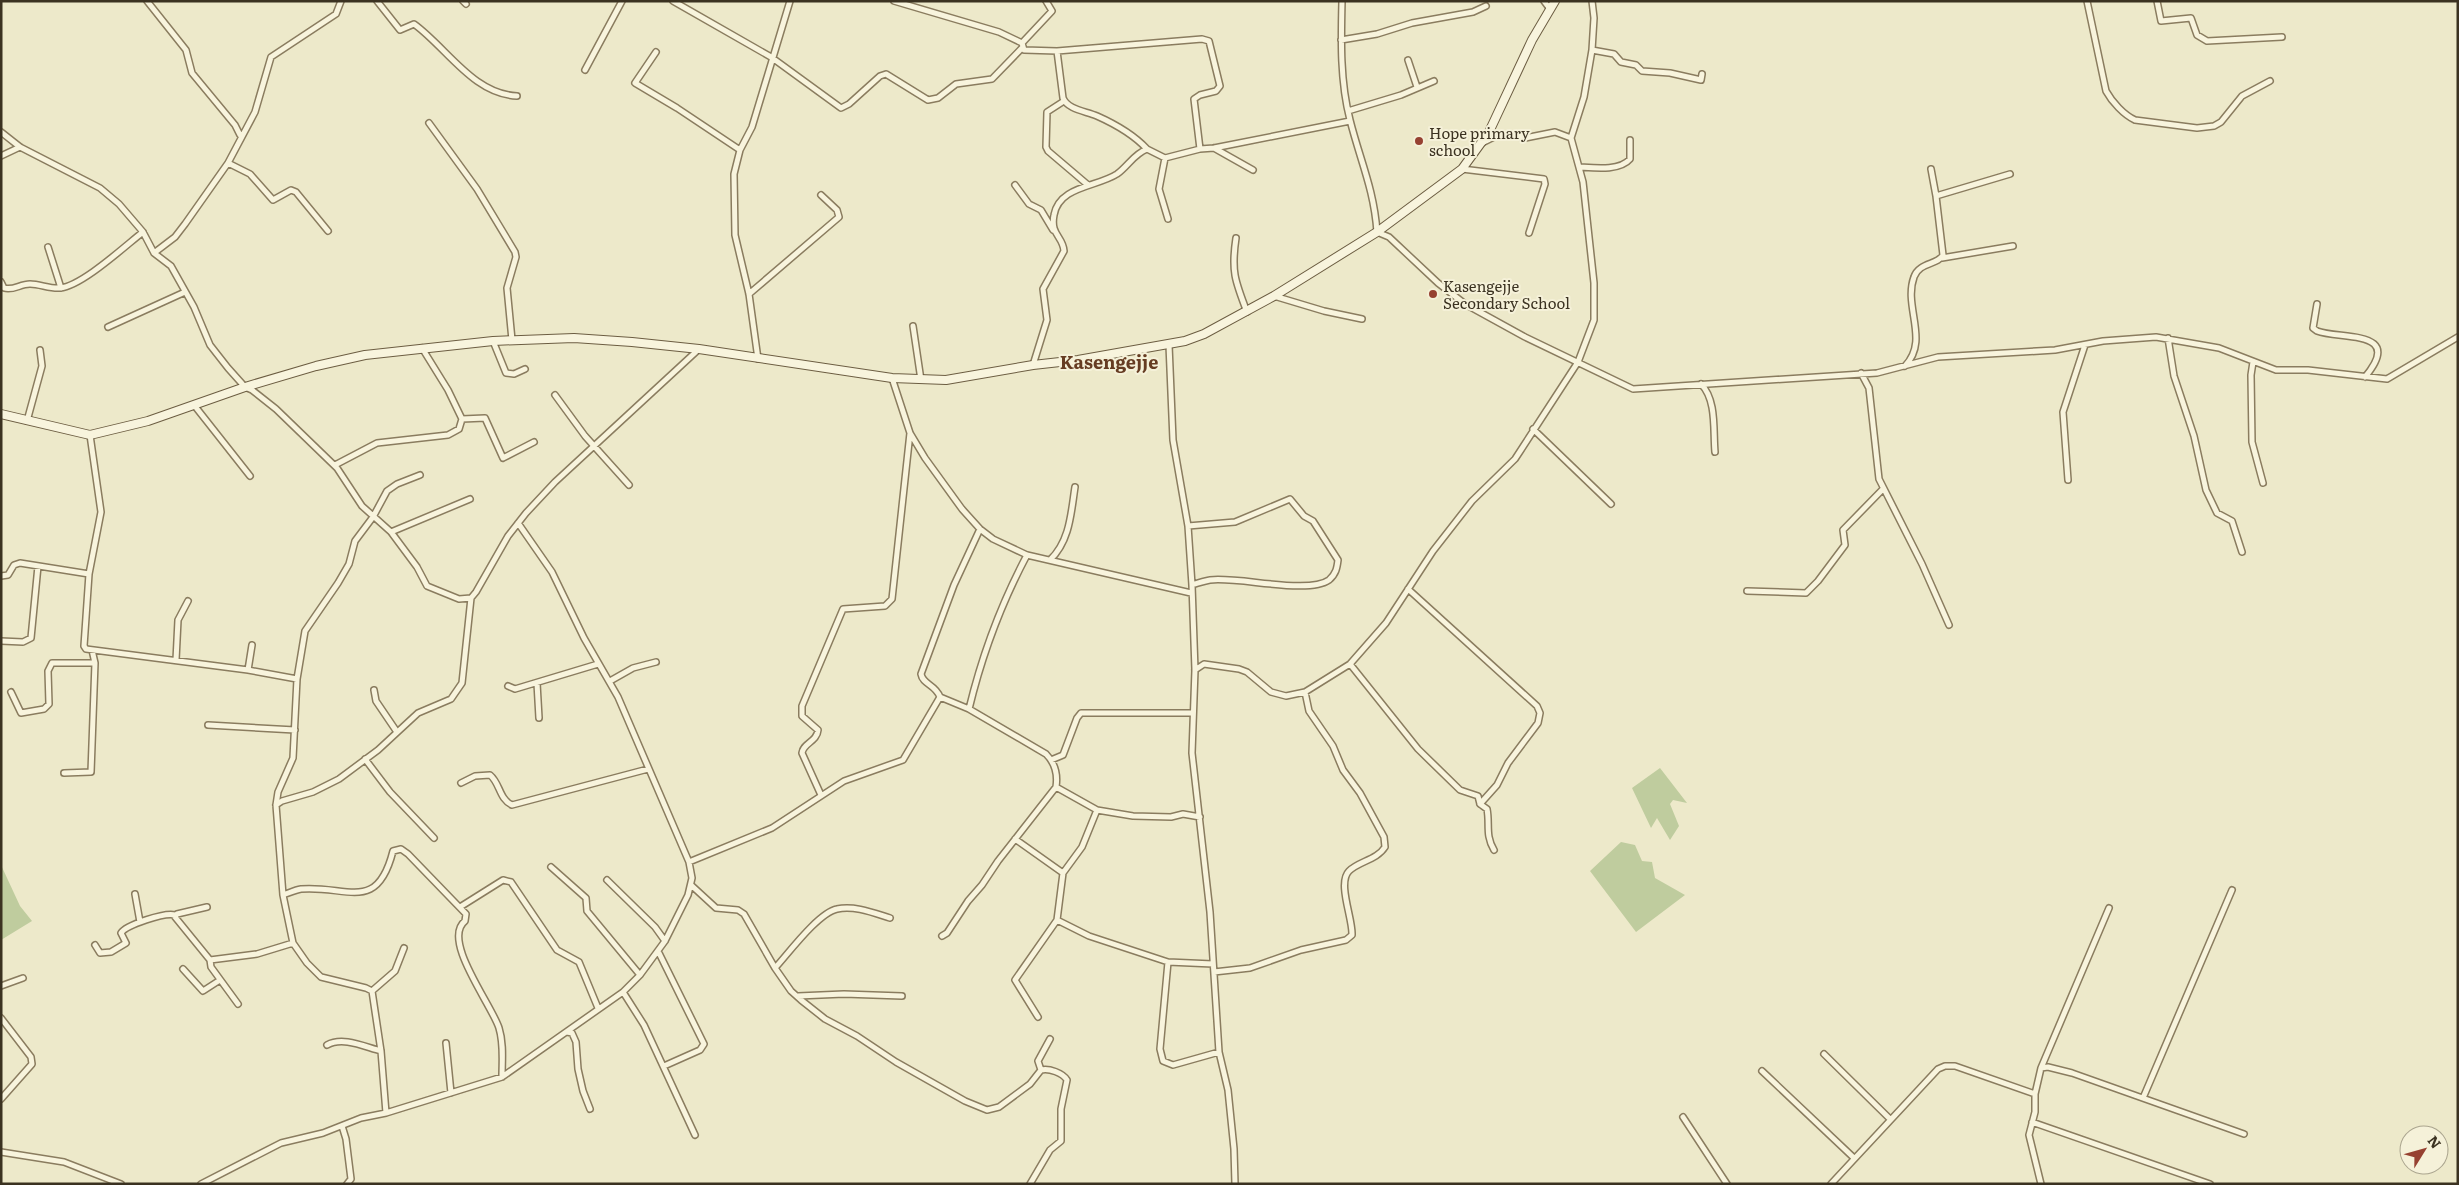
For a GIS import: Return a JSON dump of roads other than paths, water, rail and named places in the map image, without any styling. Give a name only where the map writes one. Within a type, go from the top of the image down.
[{"type":"street","points":[[147,1],[186,50],[192,73],[235,125],[240,135]]},
{"type":"street","points":[[154,253],[175,237],[228,163],[240,135],[254,112],[270,57],[336,14],[341,1]]},
{"type":"street","points":[[377,1],[400,30],[414,24],[476,80],[494,91],[517,96]]},
{"type":"street","points":[[585,70],[622,1]]},
{"type":"street","points":[[673,1],[772,57],[841,108],[849,104],[880,76],[886,74],[928,100],[934,100],[956,84],[992,79],[1050,15],[1051,7],[1046,1]]},
{"type":"street","points":[[758,360],[749,294],[738,253],[733,219],[734,174],[740,150],[752,127],[790,1]]},
{"type":"street","points":[[894,1],[999,32],[1022,46],[1026,51],[1057,51],[1202,39],[1210,41],[1220,86],[1216,91],[1200,95],[1194,99],[1200,149]]},
{"type":"street","points":[[1342,1],[1342,65],[1348,111],[1372,193],[1377,232]]},
{"type":"street","points":[[1544,1],[1550,9]]},
{"type":"street","points":[[1,414],[90,435],[148,421],[245,387],[342,360],[493,340],[574,338],[699,349],[758,360],[892,378],[921,380],[970,377],[1033,365],[1078,360],[1169,345],[1204,334],[1274,296],[1377,232],[1462,169],[1482,143],[1555,1]]},
{"type":"street","points":[[1195,670],[1204,664],[1239,669],[1247,672],[1272,692],[1286,696],[1305,692],[1350,664],[1386,623],[1433,551],[1472,501],[1515,459],[1578,362],[1594,320],[1594,283],[1580,167],[1571,138],[1584,97],[1592,50],[1594,18],[1592,1]]},
{"type":"street","points":[[2087,1],[2106,92],[2111,100],[2127,116],[2135,120],[2196,128],[2214,126],[2221,122],[2242,96],[2270,81]]},
{"type":"street","points":[[2157,1],[2161,21],[2191,18],[2194,21],[2197,35],[2208,42],[2282,36]]},
{"type":"street","points":[[1341,40],[1376,34],[1412,23],[1473,12],[1486,6]]},
{"type":"street","points":[[1592,50],[1614,54],[1621,62],[1636,65],[1642,71],[1670,73],[1701,80],[1702,74]]},
{"type":"street","points":[[1057,51],[1064,102]]},
{"type":"street","points":[[656,52],[635,83],[677,108],[740,150]]},
{"type":"street","points":[[1408,60],[1417,87]]},
{"type":"street","points":[[1348,111],[1400,95],[1434,81]]},
{"type":"street","points":[[1064,102],[1132,135],[1147,149],[1165,158],[1200,149],[1214,148],[1350,121]]},
{"type":"street","points":[[1064,102],[1047,112],[1046,147],[1052,156],[1088,185]]},
{"type":"street","points":[[429,123],[477,189],[515,252],[516,257],[507,288],[512,340]]},
{"type":"street","points":[[1,132],[20,147],[100,188],[119,204],[143,232],[154,253],[171,266],[186,292],[210,345],[245,387],[266,401],[335,465],[345,477],[362,506],[391,532],[429,588],[461,599],[471,598]]},
{"type":"street","points":[[1482,143],[1496,136],[1508,135],[1525,138],[1555,132],[1571,138]]},
{"type":"street","points":[[1580,167],[1611,167],[1627,163],[1630,159],[1630,140]]},
{"type":"street","points":[[1,156],[20,147]]},
{"type":"street","points":[[1214,148],[1253,170]]},
{"type":"street","points":[[1053,230],[1053,216],[1060,202],[1072,192],[1116,174],[1147,149]]},
{"type":"street","points":[[1165,158],[1159,189],[1168,219]]},
{"type":"street","points":[[228,163],[250,174],[273,200],[291,190],[296,192],[328,230]]},
{"type":"street","points":[[1462,169],[1544,179],[1545,184],[1529,233]]},
{"type":"street","points":[[1931,169],[1936,196],[1942,258]]},
{"type":"street","points":[[1936,196],[2010,174]]},
{"type":"street","points":[[1015,186],[1029,204],[1042,210],[1061,242],[1064,251],[1042,289],[1047,320],[1033,365]]},
{"type":"street","points":[[749,294],[839,217],[837,210],[821,195]]},
{"type":"street","points":[[1,282],[6,289],[29,284],[61,288],[82,279],[143,232]]},
{"type":"street","points":[[1377,232],[1389,238],[1438,283],[1465,304],[1525,337],[1632,389],[1658,389],[1702,384],[1877,373],[1938,357],[2055,350],[2103,341],[2168,338],[2214,346],[2276,370],[2308,370],[2380,379],[2393,376],[2458,337]]},
{"type":"street","points":[[1236,238],[1232,263],[1234,275],[1247,312]]},
{"type":"street","points":[[1904,367],[1914,356],[1916,333],[1911,294],[1914,277],[1920,267],[1942,258],[2013,246]]},
{"type":"street","points":[[48,248],[61,288]]},
{"type":"street","points":[[108,327],[186,292]]},
{"type":"street","points":[[1274,296],[1324,311],[1362,318]]},
{"type":"street","points":[[2317,304],[2313,322],[2313,328],[2317,331],[2365,338],[2375,344],[2377,349],[2375,363],[2366,377]]},
{"type":"street","points":[[913,326],[921,380]]},
{"type":"street","points":[[2168,338],[2174,376],[2194,436],[2206,490],[2217,514],[2232,520],[2242,552]]},
{"type":"street","points":[[493,340],[506,373],[514,374],[525,369]]},
{"type":"street","points":[[1169,345],[1173,440],[1188,526],[1192,585],[1195,670],[1192,753],[1200,816],[1219,1052],[1228,1090],[1234,1149],[1235,1184]]},
{"type":"street","points":[[2068,480],[2064,412],[2084,345]]},
{"type":"street","points":[[335,465],[377,442],[452,433],[459,429],[462,419],[448,390],[422,348]]},
{"type":"street","points":[[276,805],[339,779],[418,713],[450,699],[459,688],[465,662],[471,598],[518,523],[555,482],[699,349]]},
{"type":"street","points":[[27,421],[42,366],[40,350]]},
{"type":"street","points":[[2253,362],[2251,375],[2252,442],[2263,483]]},
{"type":"street","points":[[1861,373],[1869,388],[1879,479],[1882,489],[1922,564],[1949,625]]},
{"type":"street","points":[[892,378],[910,433],[944,487],[980,529],[1004,546],[1027,555],[1191,593]]},
{"type":"street","points":[[1702,384],[1708,391],[1711,401],[1715,452]]},
{"type":"street","points":[[555,395],[629,485]]},
{"type":"street","points":[[194,404],[250,476]]},
{"type":"street","points":[[462,419],[485,418],[503,458],[534,442]]},
{"type":"street","points":[[1533,429],[1612,504]]},
{"type":"street","points":[[821,795],[802,754],[802,749],[816,738],[818,730],[802,716],[802,706],[843,609],[885,606],[892,599],[910,433]]},
{"type":"street","points":[[90,435],[101,508],[88,574],[84,646],[86,649],[248,670],[297,679]]},
{"type":"street","points":[[372,991],[322,977],[312,968],[293,944],[283,895],[276,805],[278,792],[293,758],[297,679],[300,648],[305,630],[338,583],[349,564],[355,541],[373,517],[391,487],[420,475]]},
{"type":"street","points":[[1050,560],[1059,551],[1065,540],[1075,487]]},
{"type":"street","points":[[1747,591],[1806,593],[1818,581],[1845,545],[1843,530],[1882,489]]},
{"type":"street","points":[[391,532],[470,499]]},
{"type":"street","points":[[1188,526],[1236,522],[1290,499],[1304,516],[1313,521],[1338,560],[1336,573],[1328,581],[1318,583],[1281,585],[1211,580],[1192,585]]},
{"type":"street","points":[[201,1184],[271,1146],[323,1133],[361,1118],[386,1113],[477,1087],[502,1077],[623,992],[640,975],[665,941],[686,900],[691,885],[692,873],[689,862],[610,681],[598,664],[552,572],[518,523]]},
{"type":"street","points":[[942,936],[947,934],[968,901],[1056,787],[1058,778],[1051,760],[1046,754],[968,709],[940,697],[936,688],[924,681],[921,674],[954,585],[980,529]]},
{"type":"street","points":[[968,709],[978,669],[996,621],[1009,588],[1027,555]]},
{"type":"street","points":[[1,576],[8,575],[17,563],[88,574]]},
{"type":"street","points":[[1,641],[24,642],[31,638],[38,566]]},
{"type":"street","points":[[1408,588],[1537,706],[1540,714],[1538,723],[1508,763],[1496,785],[1480,804]]},
{"type":"street","points":[[176,660],[178,620],[188,601]]},
{"type":"street","points":[[248,670],[252,645]]},
{"type":"street","points":[[64,773],[91,772],[95,663],[91,650]]},
{"type":"street","points":[[610,681],[633,668],[656,662]]},
{"type":"street","points":[[12,692],[21,713],[44,709],[49,704],[48,671],[52,663],[95,663]]},
{"type":"street","points":[[508,686],[514,690],[598,664]]},
{"type":"street","points":[[1350,664],[1418,749],[1460,790],[1478,796],[1480,804],[1487,809],[1489,818],[1488,840],[1494,850]]},
{"type":"street","points":[[537,683],[539,718]]},
{"type":"street","points":[[374,690],[376,701],[397,732]]},
{"type":"street","points":[[1214,972],[1250,968],[1302,950],[1346,940],[1352,935],[1353,925],[1348,906],[1345,878],[1349,870],[1374,857],[1385,848],[1384,837],[1368,807],[1343,770],[1327,736],[1309,711],[1305,692]]},
{"type":"street","points":[[689,862],[760,834],[821,795],[852,778],[903,760],[940,697]]},
{"type":"street","points":[[1051,760],[1063,755],[1077,718],[1081,713],[1193,712]]},
{"type":"street","points":[[208,725],[295,730]]},
{"type":"street","points":[[365,759],[390,792],[434,838]]},
{"type":"street","points":[[461,783],[475,776],[490,775],[495,780],[503,798],[512,805],[648,770]]},
{"type":"street","points":[[1056,787],[1097,810],[1133,816],[1171,817],[1183,814],[1200,816]]},
{"type":"street","points":[[1038,1016],[1015,980],[1057,920],[1063,873],[1082,847],[1097,810]]},
{"type":"street","points":[[1015,839],[1063,873]]},
{"type":"street","points":[[283,895],[299,889],[348,893],[369,889],[383,879],[393,851],[398,848],[408,854],[460,907],[466,917],[458,931],[459,941],[472,979],[495,1015],[500,1029],[503,1047],[502,1077]]},
{"type":"street","points":[[551,867],[584,896],[587,911],[640,975]]},
{"type":"street","points":[[460,907],[503,880],[511,882],[557,950],[579,962],[598,1008]]},
{"type":"street","points":[[607,880],[655,927],[665,941]]},
{"type":"street","points":[[691,885],[713,907],[738,910],[744,914],[791,992],[825,1019],[857,1036],[896,1062],[980,1108],[992,1109],[1006,1103],[1030,1084],[1041,1070],[1048,1069],[1066,1078],[1061,1109],[1061,1138],[1048,1153],[1030,1184]]},
{"type":"street","points":[[2142,1098],[2232,890]]},
{"type":"street","points":[[135,894],[140,922]]},
{"type":"street","points":[[95,945],[101,953],[119,948],[126,942],[121,931],[140,922],[166,914],[175,915],[207,908]]},
{"type":"street","points":[[776,968],[822,919],[835,909],[855,908],[890,918]]},
{"type":"street","points":[[2041,1184],[2029,1135],[2035,1112],[2035,1094],[2041,1068],[2109,908]]},
{"type":"street","points":[[175,915],[210,960],[210,964],[220,980],[238,1004]]},
{"type":"street","points":[[1057,920],[1090,936],[1168,962],[1213,964]]},
{"type":"street","points":[[210,960],[215,957],[253,954],[293,944]]},
{"type":"street","points":[[372,991],[395,971],[404,948]]},
{"type":"street","points":[[658,951],[704,1044],[700,1050],[664,1066]]},
{"type":"street","points":[[1168,962],[1160,1049],[1163,1061],[1172,1065],[1219,1052]]},
{"type":"street","points":[[183,970],[203,991],[220,980]]},
{"type":"street","points":[[1,986],[23,978]]},
{"type":"street","points":[[372,991],[381,1051],[386,1113]]},
{"type":"street","points":[[623,992],[644,1025],[695,1135]]},
{"type":"street","points":[[798,996],[844,994],[902,996]]},
{"type":"street","points":[[1,1018],[30,1057],[32,1064],[1,1099]]},
{"type":"street","points":[[566,1032],[572,1033],[576,1039],[579,1076],[590,1109]]},
{"type":"street","points":[[1041,1070],[1038,1061],[1050,1040]]},
{"type":"street","points":[[328,1045],[336,1041],[346,1042],[381,1051]]},
{"type":"street","points":[[446,1043],[451,1093]]},
{"type":"street","points":[[1824,1054],[1890,1119]]},
{"type":"street","points":[[1831,1184],[1938,1069],[1946,1066],[1955,1066],[2035,1094]]},
{"type":"street","points":[[2041,1068],[2048,1067],[2072,1073],[2244,1134]]},
{"type":"street","points":[[1762,1071],[1854,1158]]},
{"type":"street","points":[[1683,1117],[1727,1184]]},
{"type":"street","points":[[2032,1122],[2210,1184]]},
{"type":"street","points":[[342,1126],[346,1139],[351,1179],[347,1184]]},
{"type":"street","points":[[1,1152],[64,1162],[121,1184]]},
{"type":"place","name":"Hope primary school","points":[[1419,141]]},
{"type":"place","name":"Kasengejje Secondary School","points":[[1433,294]]},
{"type":"district","name":"Kasengejje","points":[[1109,361]]}]
